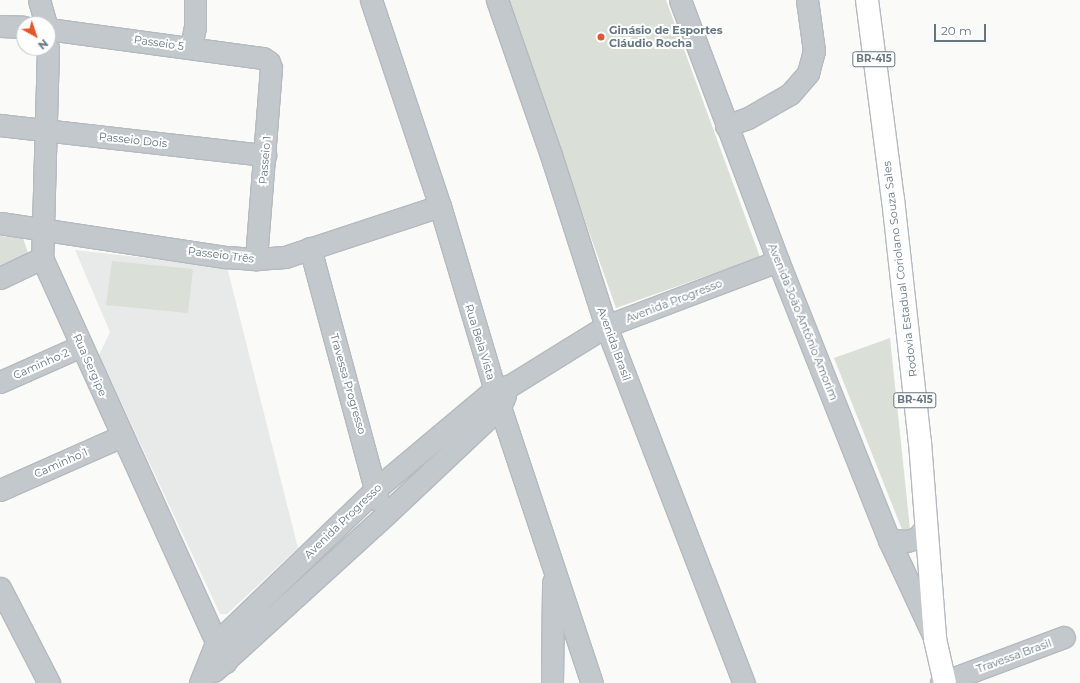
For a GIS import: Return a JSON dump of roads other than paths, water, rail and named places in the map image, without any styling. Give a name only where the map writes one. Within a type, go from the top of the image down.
[{"type":"main road","name":"Rodovia Estadual Coriolano Souza Sales","points":[[867,0],[893,200],[920,442],[935,640],[943,682]]},
{"type":"street","points":[[39,0],[44,16]]},
{"type":"street","points":[[191,48],[195,27],[195,0]]},
{"type":"street","name":"Rua Bela Vista","points":[[371,0],[502,394],[554,566],[592,683]]},
{"type":"street","name":"Avenida Brasil","points":[[497,0],[551,155],[606,326],[744,683]]},
{"type":"street","name":"Avenida João Antônio Amorim","points":[[680,0],[726,126],[778,261],[889,540],[935,640]]},
{"type":"street","points":[[726,126],[748,118],[790,94],[808,73],[814,51],[807,0]]},
{"type":"street","points":[[0,26],[16,27]]},
{"type":"street","name":"Passeio 5","points":[[56,29],[263,58],[269,62]]},
{"type":"street","name":"Rua Sergipe","points":[[48,56],[47,130],[42,258],[225,662]]},
{"type":"street","name":"Passeio 1","points":[[256,259],[271,68],[269,62]]},
{"type":"street","name":"Passeio Dois","points":[[0,125],[265,155]]},
{"type":"street","name":"Passeio Três","points":[[0,223],[44,228],[226,257],[256,259],[285,257],[440,206]]},
{"type":"street","name":"Travessa Progresso","points":[[310,248],[377,488],[380,520]]},
{"type":"street","points":[[0,278],[42,258]]},
{"type":"street","name":"Avenida Progresso","points":[[200,682],[216,643],[377,488],[502,394],[606,326],[778,261]]},
{"type":"street","name":"Caminho 2","points":[[0,382],[81,346]]},
{"type":"street","name":"Avenida Progresso","points":[[200,682],[225,662],[380,520],[502,394]]},
{"type":"street","name":"Caminho 1","points":[[0,490],[122,436]]},
{"type":"street","points":[[889,540],[907,541],[916,538],[926,527]]},
{"type":"street","points":[[552,683],[554,566]]},
{"type":"street","points":[[0,588],[49,683]]},
{"type":"street","name":"Travessa Brasil","points":[[943,682],[1064,637]]},
{"type":"place","name":"Ginásio de Esportes Cláudio Rocha","points":[[601,37]]}]
